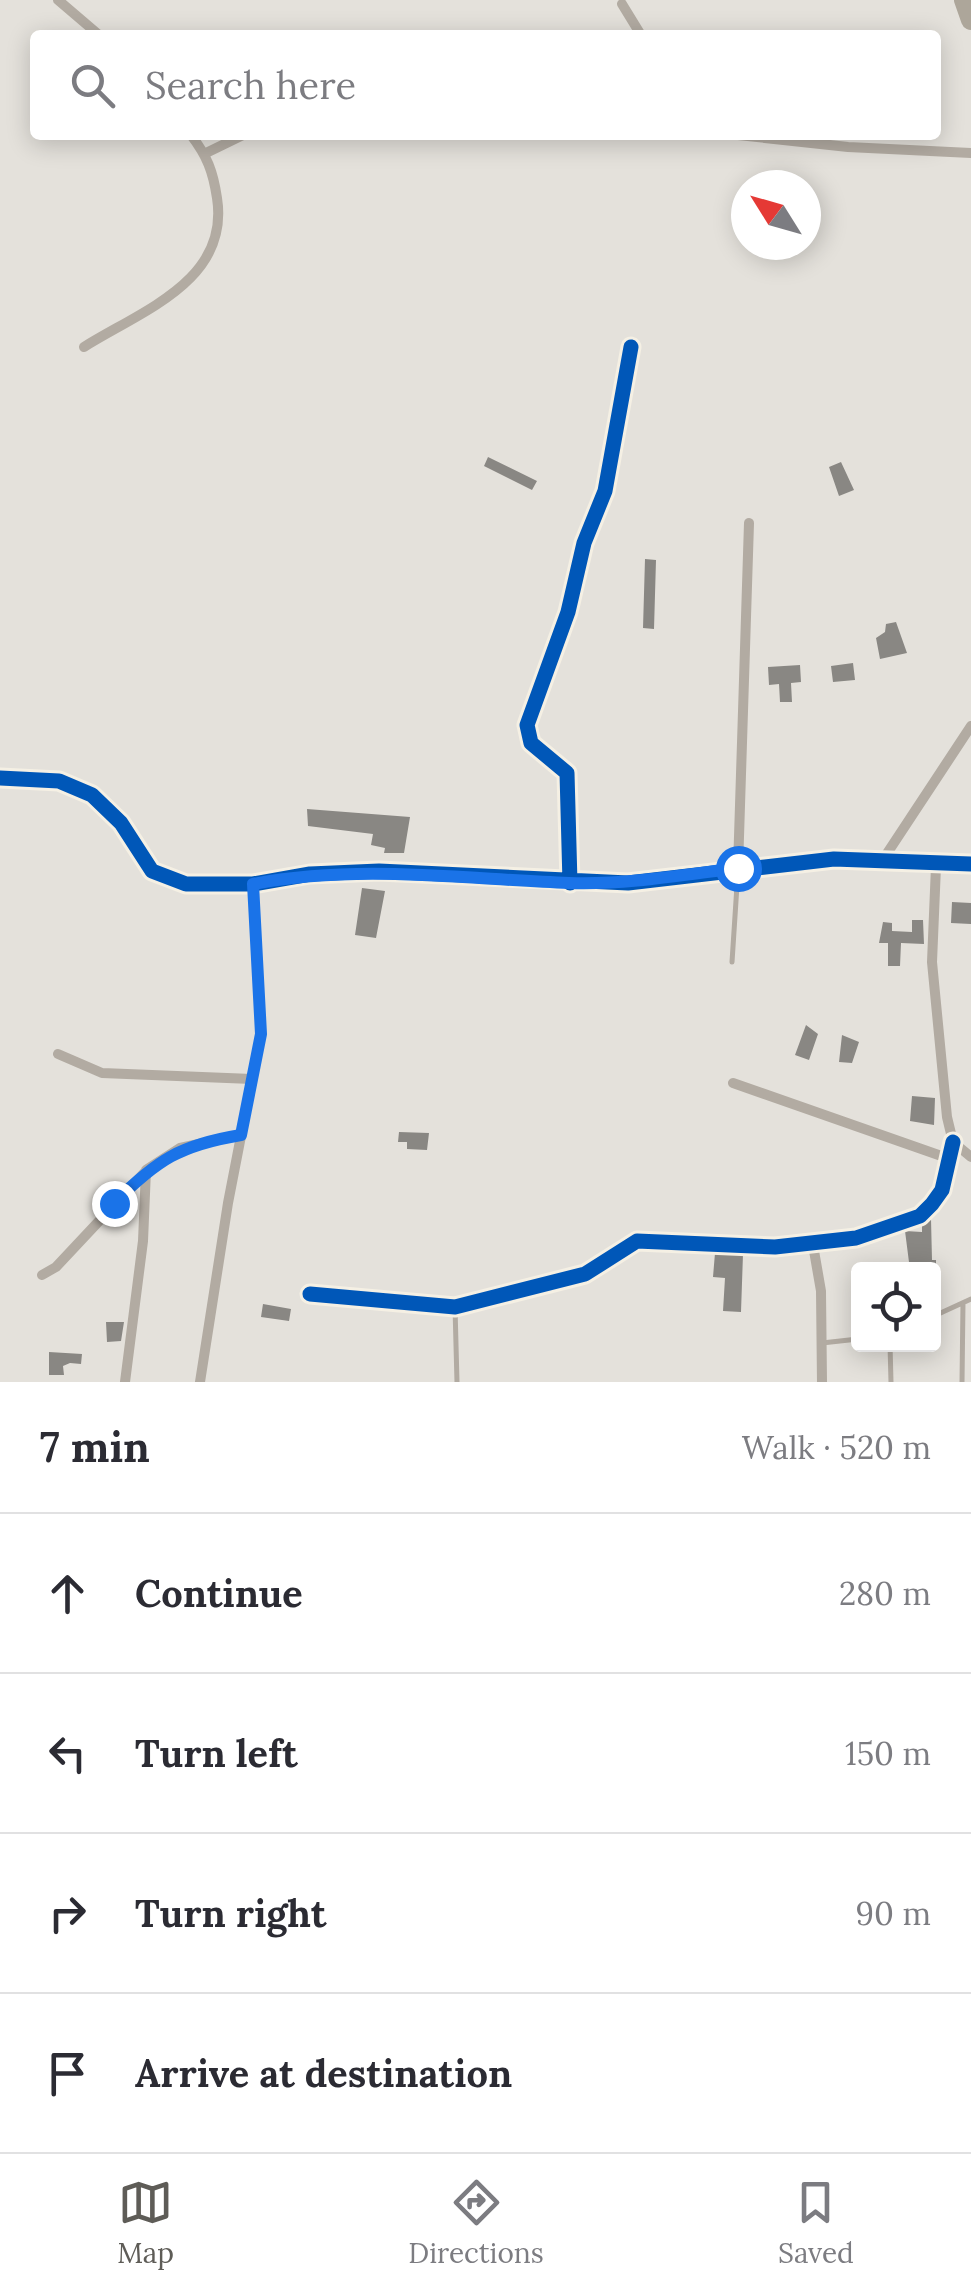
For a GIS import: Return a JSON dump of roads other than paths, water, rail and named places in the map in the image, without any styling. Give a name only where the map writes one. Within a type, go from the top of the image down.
[{"type":"highway","points":[[964,0],[971,20]]},
{"type":"street","points":[[58,0],[94,30]]},
{"type":"street","points":[[622,4],[638,30]]},
{"type":"street","points":[[84,347],[178,291],[213,247],[219,211],[206,153],[195,140]]},
{"type":"street","points":[[206,153],[233,140]]},
{"type":"street","points":[[780,140],[848,148],[971,152]]},
{"type":"street","points":[[570,883],[568,774],[532,743],[526,726],[606,490],[631,347]]},
{"type":"street","points":[[738,868],[748,523]]},
{"type":"street","points":[[882,860],[971,726]]},
{"type":"street","points":[[0,778],[60,781],[92,795],[121,822],[141,860],[162,878],[205,885],[378,871],[628,883],[834,859],[936,866],[971,864]]},
{"type":"street","points":[[310,1294],[455,1307],[585,1274],[636,1242],[813,1245],[856,1238],[920,1216],[942,1190],[953,1142],[947,1118],[932,962],[936,866]]},
{"type":"street","points":[[200,1382],[261,1034],[253,884]]},
{"type":"street","points":[[58,1054],[102,1073],[252,1079]]},
{"type":"street","points":[[733,1083],[950,1159]]},
{"type":"street","points":[[42,1276],[146,1170],[180,1148],[241,1135]]},
{"type":"street","points":[[953,1142],[971,1157]]},
{"type":"street","points":[[125,1382],[144,1241],[146,1170]]},
{"type":"street","points":[[813,1245],[821,1291],[822,1382]]},
{"type":"lane","points":[[732,962],[738,868]]},
{"type":"lane","points":[[941,1313],[971,1299]]},
{"type":"lane","points":[[962,1382],[964,1303]]},
{"type":"lane","points":[[455,1307],[457,1382]]},
{"type":"lane","points":[[822,1343],[851,1340]]},
{"type":"lane","points":[[890,1352],[891,1382]]}]
